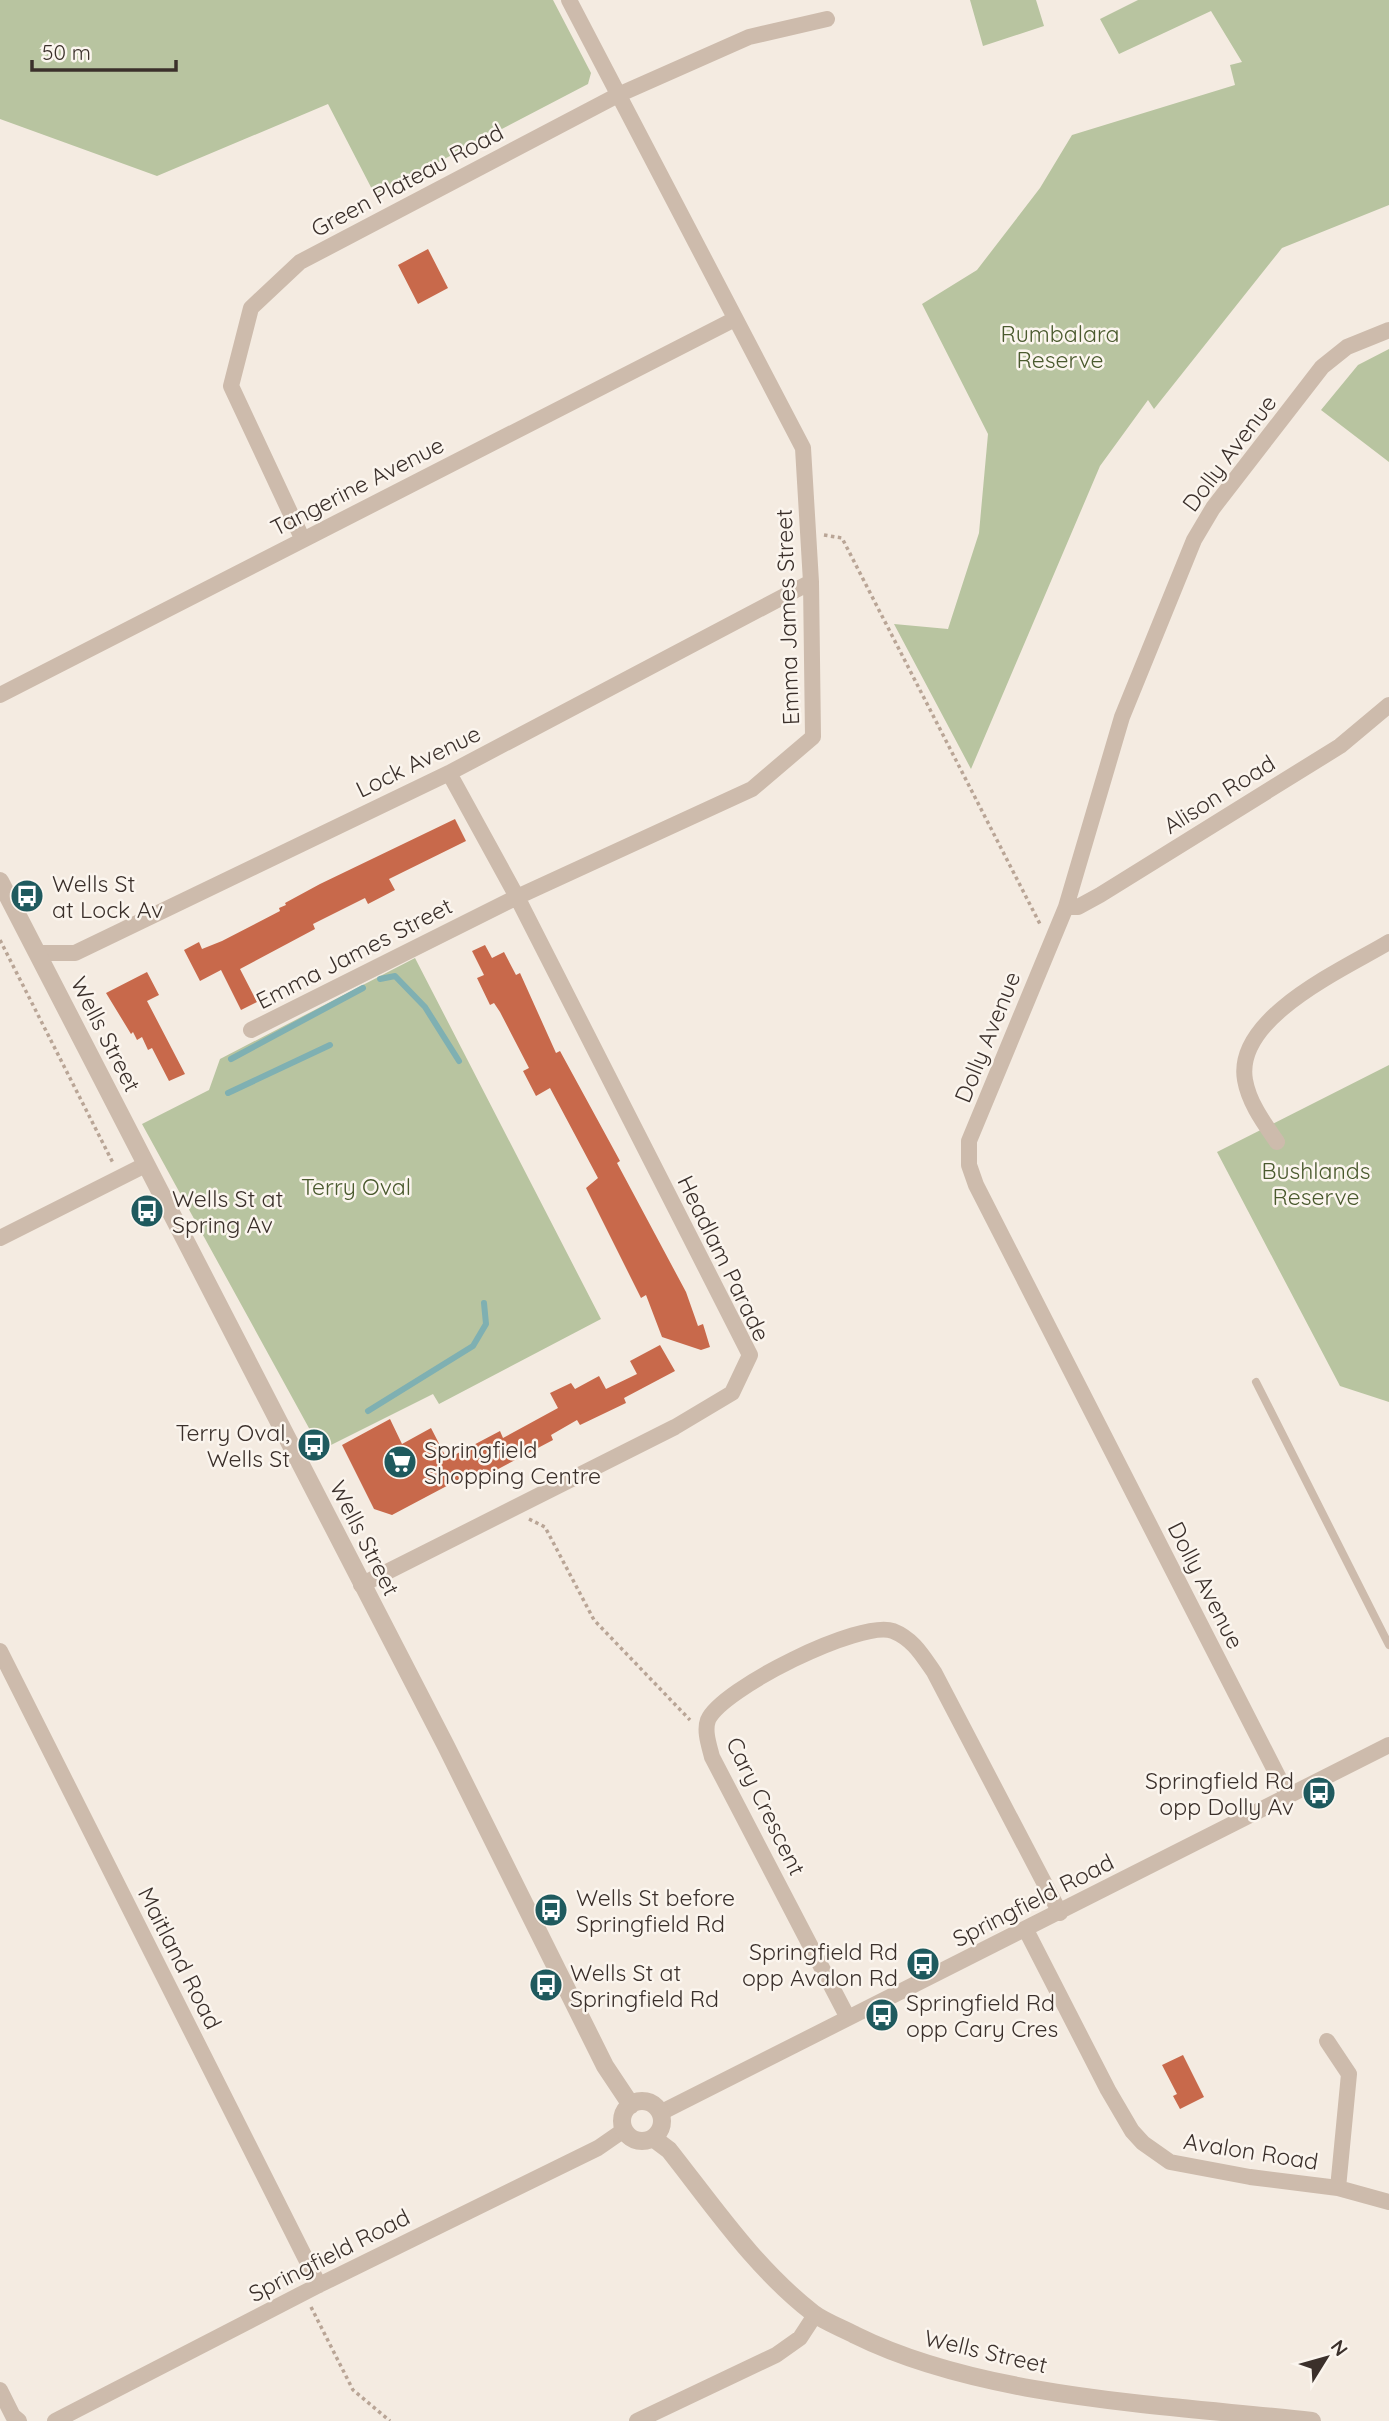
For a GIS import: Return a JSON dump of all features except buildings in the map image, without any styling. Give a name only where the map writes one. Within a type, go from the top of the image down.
[{"type":"street","name":"Emma James Street","points":[[251,1030],[517,897],[752,789],[813,737],[811,582],[803,448],[569,0]]},
{"type":"street","name":"Green Plateau Road","points":[[303,540],[231,386],[251,308],[300,262],[618,95],[749,37],[827,19]]},
{"type":"street","name":"Tangerine Avenue","points":[[0,695],[735,319]]},
{"type":"street","name":"Dolly Avenue","points":[[1287,1794],[976,1185],[970,1165],[969,1141],[1066,907],[1122,717],[1194,540],[1213,508],[1322,368],[1347,348],[1389,330]]},
{"type":"street","name":"Lock Avenue","points":[[37,953],[75,953],[449,773],[811,582]]},
{"type":"street","name":"Alison Road","points":[[1066,907],[1078,907],[1100,895],[1328,753],[1389,705]]},
{"type":"street","name":"Headlam Parade","points":[[361,1585],[675,1427],[732,1393],[750,1355],[517,897],[449,773]]},
{"type":"street","name":"Wells Street","points":[[0,881],[554,1960],[605,2066],[631,2105]]},
{"type":"street","points":[[1276,1142],[1257,1112],[1244,1079],[1247,1053],[1265,1025],[1288,1002],[1389,942]]},
{"type":"street","points":[[0,1238],[145,1165]]},
{"type":"street","name":"Cary Crescent","points":[[848,2018],[712,1757],[707,1738],[707,1722],[715,1708],[759,1677],[867,1630],[891,1630],[914,1644],[934,1672],[1060,1913]]},
{"type":"street","name":"Maitland Road","points":[[0,1651],[312,2289]]},
{"type":"street","name":"Springfield Road","points":[[660,2113],[1060,1913],[1287,1794],[1389,1745]]},
{"type":"street","name":"Avalon Road","points":[[1026,1930],[1108,2090],[1132,2131],[1143,2143],[1170,2162],[1250,2177],[1338,2188],[1389,2202]]},
{"type":"street","points":[[1328,2041],[1349,2074],[1338,2188]]},
{"type":"street","points":[[644,2101],[660,2113],[660,2129],[653,2138],[634,2139],[624,2130],[623,2114],[631,2105],[644,2101]]},
{"type":"street","name":"Springfield Road","points":[[55,2421],[312,2289],[597,2148],[624,2130]]},
{"type":"street","name":"Wells Street","points":[[653,2138],[669,2150],[762,2268],[815,2315],[875,2345],[931,2367],[1064,2393],[1312,2421]]},
{"type":"street","points":[[637,2421],[776,2355],[800,2338],[815,2315]]},
{"type":"street","points":[[0,2390],[13,2416],[19,2421]]},
{"type":"lane","points":[[1256,1382],[1389,1645]]},
{"type":"path","points":[[808,532],[842,538],[1032,914],[1051,942]]},
{"type":"path","points":[[0,940],[113,1164]]},
{"type":"path","points":[[508,1509],[545,1527],[594,1620],[707,1738]]},
{"type":"path","points":[[312,2289],[353,2390],[390,2421]]},
{"type":"green space","points":[[0,0],[553,0],[591,73],[588,84],[375,195],[328,104],[157,176],[0,119]]},
{"type":"green space","points":[[970,0],[1036,0],[1044,26],[983,46]]},
{"type":"green space","name":"Rumbalara Reserve","points":[[1138,0],[1389,0],[1389,205],[1282,248],[1154,409],[1148,400],[1100,466],[971,769],[894,624],[948,629],[979,533],[988,434],[922,304],[977,270],[1040,188],[1072,135],[1235,85],[1230,65],[1242,62],[1211,11],[1119,54],[1100,19]]},
{"type":"green space","points":[[1389,349],[1389,462],[1321,410],[1358,365]]},
{"type":"green space","name":"Terry Oval","points":[[415,958],[601,1319],[439,1404],[433,1394],[321,1450],[142,1124],[209,1090],[220,1059]]},
{"type":"green space","name":"Bushlands Reserve","points":[[1389,1065],[1389,1402],[1340,1386],[1217,1152]]},
{"type":"waterway","points":[[380,979],[395,976],[425,1007],[459,1061]]},
{"type":"waterway","points":[[231,1059],[363,988]]},
{"type":"waterway","points":[[228,1093],[330,1045]]},
{"type":"waterway","points":[[368,1411],[473,1346],[486,1324],[484,1303]]},
{"type":"place","name":"Wells St at Lock Av","points":[[27,896]]},
{"type":"place","name":"Wells St at Spring Av","points":[[147,1211]]},
{"type":"place","name":"Terry Oval, Wells St","points":[[314,1445]]},
{"type":"place","name":"Springfield Shopping Centre","points":[[400,1462]]},
{"type":"place","name":"Springfield Rd opp Dolly Av","points":[[1319,1793]]},
{"type":"place","name":"Wells St before Springfield Rd","points":[[551,1910]]},
{"type":"place","name":"Springfield Rd opp Avalon Rd","points":[[923,1964]]},
{"type":"place","name":"Wells St at Springfield Rd","points":[[546,1985]]},
{"type":"place","name":"Springfield Rd opp Cary Cres","points":[[882,2015]]}]
